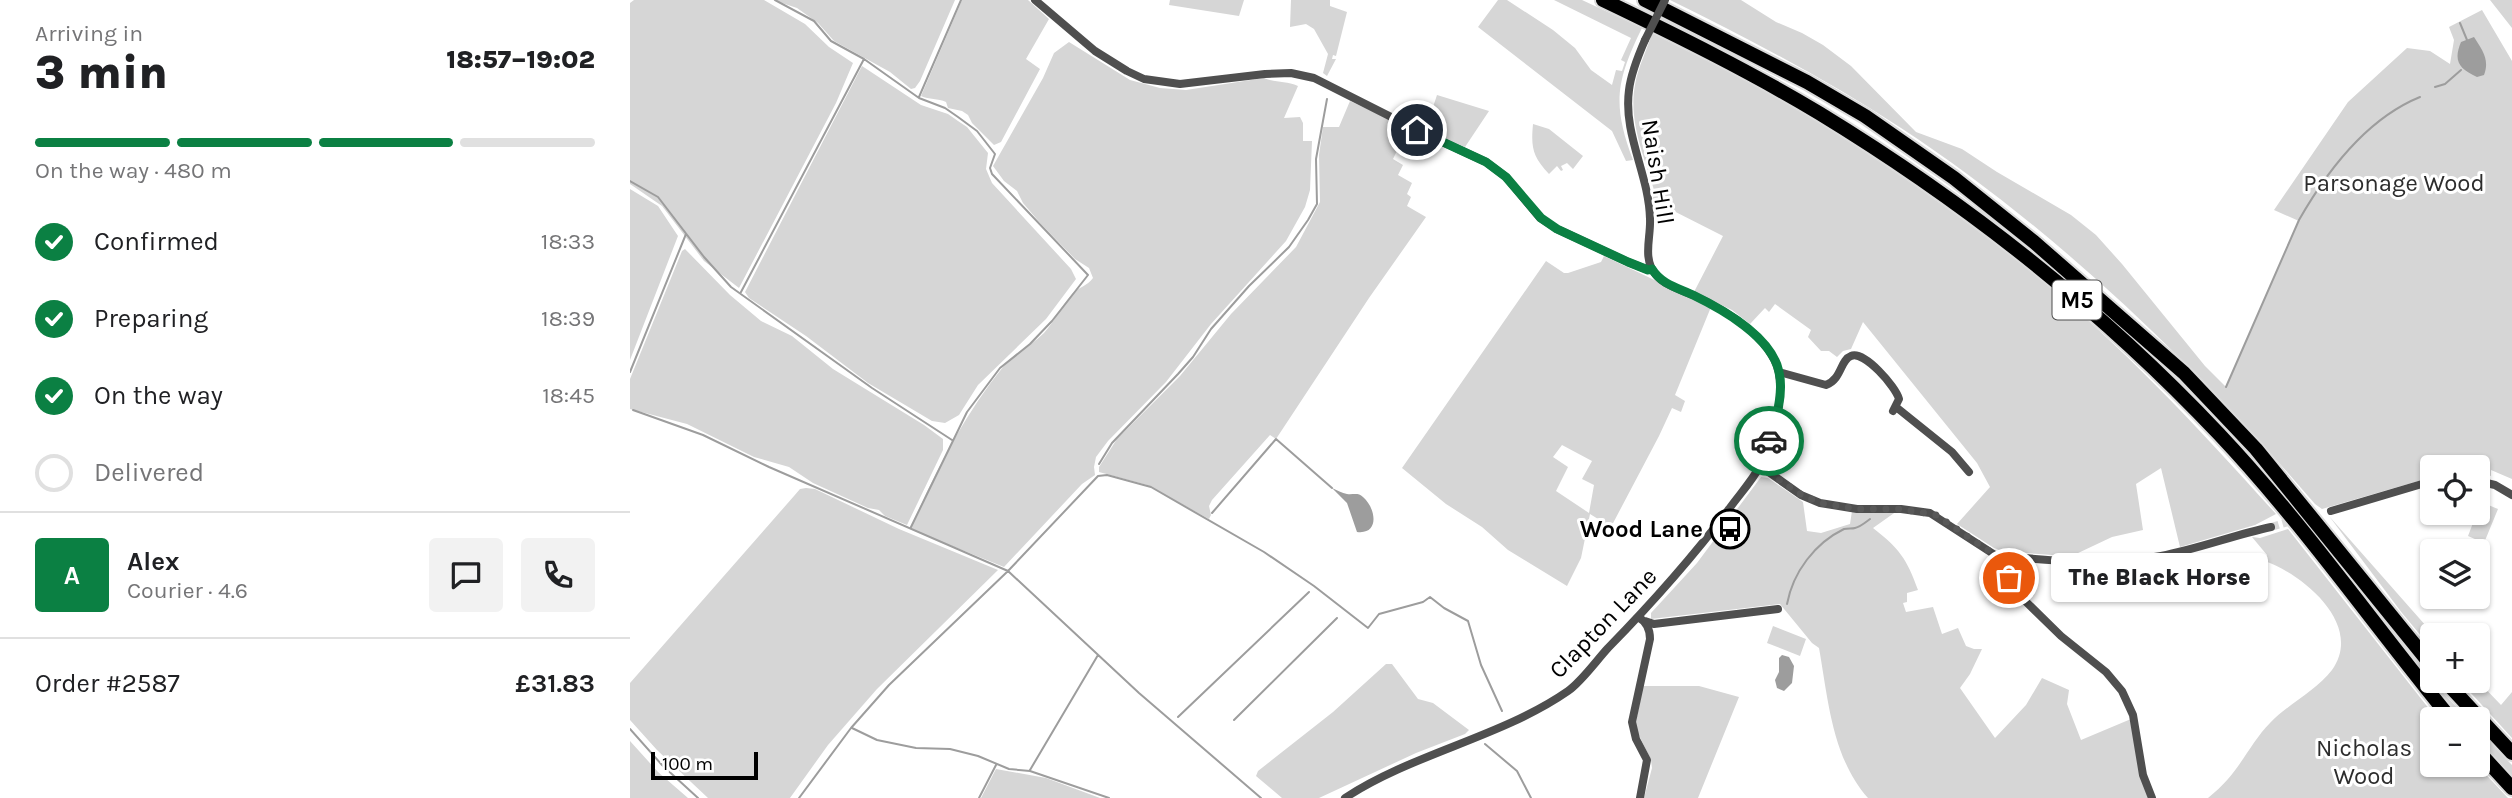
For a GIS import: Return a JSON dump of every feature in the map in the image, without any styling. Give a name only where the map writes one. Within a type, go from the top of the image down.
[{"type":"highway","name":"M5","points":[[1603,0],[1717,56],[1818,113],[1951,200],[2057,282],[2170,383],[2248,466],[2285,508],[2442,707]]},
{"type":"highway","name":"M5","points":[[1645,0],[1807,82],[1865,116],[1954,178],[2035,242],[2175,365],[2256,449],[2420,651]]},
{"type":"highway","points":[[2456,693],[2512,753]]},
{"type":"highway","points":[[2490,764],[2512,788]]},
{"type":"street","points":[[1034,0],[1096,51],[1126,71],[1144,79],[1180,84],[1265,74],[1291,73],[1314,78],[1486,162],[1506,177],[1541,218],[1557,229],[1628,262],[1652,269],[1661,280],[1716,306],[1737,321],[1769,350],[1779,372],[1818,384],[1829,384],[1836,379],[1847,359],[1857,355],[1871,363],[1896,390],[1899,399],[1895,409],[1952,452],[1969,472]]},
{"type":"street","name":"Naish Hill","points":[[1652,269],[1648,256],[1649,204],[1628,118],[1629,89],[1634,65],[1665,0]]},
{"type":"street","name":"Clapton Lane","points":[[1345,798],[1397,771],[1467,742],[1548,703],[1571,689],[1642,619],[1760,466],[1776,416],[1781,387],[1779,372]]},
{"type":"street","points":[[1760,466],[1798,493],[1820,503],[1857,509],[1901,509],[1930,513],[1995,555],[2019,595],[2061,636],[2106,672],[2122,691],[2133,715],[2143,775],[2151,798]]},
{"type":"street","points":[[2490,484],[2512,495]]},
{"type":"street","points":[[2331,511],[2420,485]]},
{"type":"street","points":[[1995,555],[2044,560],[2116,562],[2162,556],[2270,527]]},
{"type":"street","points":[[1642,619],[1654,624],[1778,609]]},
{"type":"street","points":[[1640,798],[1647,760],[1636,739],[1632,722],[1650,639],[1650,632],[1642,619]]},
{"type":"green space","points":[[634,0],[764,0],[805,24],[829,47],[853,63],[836,103],[739,288],[704,261],[662,206],[630,184],[630,3]]},
{"type":"green space","points":[[773,0],[955,0],[920,81],[911,89],[890,72],[834,41],[818,23],[797,8]]},
{"type":"green space","points":[[962,0],[1028,0],[1049,19],[1026,59],[1040,69],[1001,142],[994,145],[972,123],[968,115],[948,108],[946,102],[921,96]]},
{"type":"green space","points":[[1170,0],[1244,0],[1239,16],[1169,5]]},
{"type":"green space","points":[[1291,0],[1330,0],[1330,6],[1347,12],[1336,56],[1333,55],[1332,59],[1336,59],[1327,76],[1323,73],[1328,54],[1314,29],[1306,24],[1290,27]]},
{"type":"green space","points":[[1498,0],[1507,0],[1553,30],[1575,48],[1591,70],[1612,85],[1616,70],[1622,71],[1625,62],[1621,60],[1631,38],[1554,0],[1582,0],[1642,28],[1627,63],[1620,93],[1622,123],[1633,160],[1626,161],[1612,131],[1478,27]]},
{"type":"green space","name":"Parsonage Wood","points":[[1670,0],[1741,0],[1776,22],[1823,45],[1851,66],[1916,132],[1962,149],[2071,215],[2096,235],[2205,366],[2226,387],[2299,221],[2274,210],[2348,102],[2407,48],[2430,51],[2450,64],[2454,40],[2449,27],[2482,10],[2512,61],[2512,479],[2491,470],[2490,476],[2490,455],[2420,455],[2420,480],[2322,509],[2172,351],[2121,302],[2014,210],[1958,167],[1873,110]]},
{"type":"green space","points":[[2490,0],[2512,0],[2512,28]]},
{"type":"green space","points":[[1652,33],[1755,86],[1833,131],[1926,193],[2015,259],[2118,348],[2183,413],[2276,514],[2255,525],[2180,547],[2161,468],[2136,484],[2143,530],[2112,537],[2076,554],[2065,556],[2002,551],[1957,524],[1990,487],[1977,463],[1863,322],[1851,349],[1843,351],[1837,357],[1829,351],[1821,351],[1808,337],[1811,330],[1775,304],[1769,312],[1765,308],[1750,324],[1732,310],[1694,292],[1723,236],[1652,200],[1655,193],[1639,140],[1633,99],[1638,72]]},
{"type":"green space","points":[[1069,42],[1130,80],[1160,88],[1186,90],[1264,78],[1298,86],[1284,118],[1300,117],[1303,123],[1303,141],[1312,141],[1310,190],[1305,207],[1286,241],[1211,324],[1166,382],[1108,441],[1096,457],[1095,475],[1082,484],[1004,567],[910,529],[951,445],[989,385],[1007,362],[1044,333],[1072,294],[1093,278],[1089,268],[1075,259],[1041,224],[1023,203],[1017,191],[1004,181],[993,166],[1043,78],[1054,53]]},
{"type":"green space","points":[[862,66],[921,105],[948,114],[967,127],[988,153],[986,169],[992,183],[1071,269],[1076,279],[1046,319],[978,385],[959,415],[945,423],[932,421],[868,383],[806,336],[749,298],[745,292]]},
{"type":"green space","points":[[1437,95],[1489,111],[1465,147],[1425,131]]},
{"type":"green space","points":[[1350,101],[1408,128],[1393,159],[1403,165],[1398,175],[1412,183],[1407,194],[1411,197],[1407,206],[1426,217],[1276,439],[1270,435],[1212,500],[1209,519],[1147,485],[1099,472],[1099,467],[1117,439],[1180,376],[1231,314],[1296,247],[1320,202],[1319,155],[1323,127],[1339,127]]},
{"type":"green space","points":[[1533,124],[1549,129],[1583,156],[1573,169],[1567,163],[1561,166],[1563,170],[1557,166],[1549,174],[1534,151]]},
{"type":"green space","points":[[630,189],[658,206],[678,236],[630,360]]},
{"type":"green space","points":[[685,249],[730,295],[761,321],[792,336],[833,369],[943,439],[943,450],[907,525],[885,516],[879,510],[868,508],[813,483],[789,467],[754,457],[687,424],[630,409],[630,379]]},
{"type":"green space","points":[[1604,256],[1711,307],[1675,395],[1685,401],[1681,412],[1672,408],[1611,527],[1590,514],[1581,558],[1567,586],[1508,550],[1482,527],[1446,504],[1402,468],[1546,261],[1564,273],[1601,262]],"holes":[[[1562,445],[1592,461],[1582,479],[1594,485],[1589,513],[1556,491],[1568,467],[1553,457]]]},
{"type":"green space","points":[[1761,477],[1768,478],[1803,502],[1807,531],[1821,533],[1850,524],[1852,511],[1897,511],[1873,528],[1901,555],[1914,579],[1918,590],[1907,593],[1907,602],[1903,603],[1906,612],[1933,607],[1942,634],[1958,628],[1966,646],[1982,649],[1960,688],[1995,738],[2026,705],[2042,678],[2069,690],[2067,704],[2081,740],[2131,719],[2148,798],[1868,798],[1846,765],[1839,746],[1819,648],[1780,604],[1651,619],[1651,613],[1697,563]]},
{"type":"green space","points":[[800,489],[815,489],[899,529],[998,570],[877,689],[828,745],[790,798],[708,798],[657,750],[630,720],[630,683]]},
{"type":"green space","points":[[2490,506],[2498,509],[2486,539],[2468,536],[2472,525],[2490,525]]},
{"type":"green space","points":[[2329,516],[2423,623],[2420,623],[2420,635]]},
{"type":"green space","name":"Nicholas Wood","points":[[2288,529],[2428,707],[2420,707],[2420,777],[2488,777],[2508,798],[2208,798],[2228,779],[2270,723],[2325,678],[2340,653],[2341,636],[2335,619],[2325,604],[2296,578],[2265,561],[2267,555],[2252,537],[2260,538]]},
{"type":"green space","points":[[1773,626],[1806,639],[1800,656],[1767,643]]},
{"type":"green space","points":[[2398,637],[2420,669],[2395,638]]},
{"type":"green space","points":[[1386,664],[1392,664],[1418,699],[1433,703],[1469,730],[1319,798],[1282,798],[1256,776],[1258,771],[1333,712]]},
{"type":"green space","points":[[1643,686],[1699,686],[1739,697],[1698,798],[1644,798],[1652,768],[1651,760],[1635,727]]},
{"type":"green space","points":[[2512,692],[2512,738],[2490,714],[2490,707],[2484,707],[2471,693],[2490,693],[2501,705]]},
{"type":"green space","points":[[2440,693],[2443,693],[2457,707],[2451,707]]},
{"type":"green space","points":[[630,741],[658,772],[688,798],[630,798]]},
{"type":"green space","points":[[2490,742],[2512,765],[2512,778],[2490,753]]},
{"type":"green space","points":[[996,769],[1046,778],[1100,798],[981,798]]},
{"type":"shaded area","points":[[2474,37],[2486,64],[2484,75],[2477,77],[2466,71],[2458,59],[2461,42]]},
{"type":"shaded area","points":[[1332,488],[1363,497],[1373,514],[1374,520],[1369,529],[1357,532],[1347,503]]},
{"type":"shaded area","points":[[1782,655],[1789,657],[1794,666],[1792,683],[1784,691],[1777,688],[1775,680]]},
{"type":"waterway","points":[[775,0],[814,21],[831,41],[864,59],[919,98],[945,108],[977,131],[995,154],[990,168],[992,174],[1088,275],[1052,321],[1030,344],[1000,368],[967,412],[911,527]]},
{"type":"waterway","points":[[919,97],[961,0]]},
{"type":"waterway","points":[[2460,23],[2467,40]]},
{"type":"waterway","points":[[741,292],[864,59]]},
{"type":"waterway","points":[[2435,87],[2445,84],[2461,70]]},
{"type":"waterway","points":[[2226,387],[2299,220],[2322,183],[2365,133],[2400,107],[2420,97]]},
{"type":"waterway","points":[[1099,464],[1112,443],[1193,357],[1211,329],[1249,286],[1289,247],[1308,220],[1317,204],[1316,159],[1327,99]]},
{"type":"waterway","points":[[630,181],[658,197],[731,287],[872,388],[952,440]]},
{"type":"waterway","points":[[630,372],[686,234]]},
{"type":"waterway","points":[[633,410],[703,435],[769,467],[1008,571],[1098,476],[1107,475],[1151,487],[1264,552],[1368,628],[1379,614],[1423,602],[1430,597],[1468,621],[1481,665],[1502,711]]},
{"type":"waterway","points":[[1212,513],[1276,439],[1332,488]]},
{"type":"waterway","points":[[1787,604],[1794,581],[1815,550],[1833,535],[1844,529],[1859,527],[1870,519]]},
{"type":"waterway","points":[[799,798],[851,728],[889,685],[1008,571],[1139,693],[1261,798]]},
{"type":"waterway","points":[[1178,717],[1309,592]]},
{"type":"waterway","points":[[1234,720],[1337,618]]},
{"type":"waterway","points":[[1030,770],[1098,655]]},
{"type":"waterway","points":[[852,728],[877,740],[916,748],[950,749],[978,756],[1009,769],[1030,771],[1109,798]]},
{"type":"waterway","points":[[630,729],[662,765],[698,798]]},
{"type":"waterway","points":[[1485,744],[1517,771],[1531,798]]},
{"type":"waterway","points":[[979,798],[996,765]]},
{"type":"tunnel","points":[[2271,527],[2295,520]]},
{"type":"way so far","points":[[1769,441],[1760,466],[1809,499],[1857,509],[1901,509],[1930,513],[1995,555],[2009,578]]},
{"type":"place","name":"Wood Lane","points":[[1730,529]]},
{"type":"place","name":"The Black Horse","points":[[2009,578]]},
{"type":"route","points":[[1417,130],[1486,162],[1506,177],[1541,218],[1557,229],[1628,262],[1652,269],[1661,280],[1729,314],[1750,331],[1769,350],[1779,372],[1779,402],[1769,441]]}]
